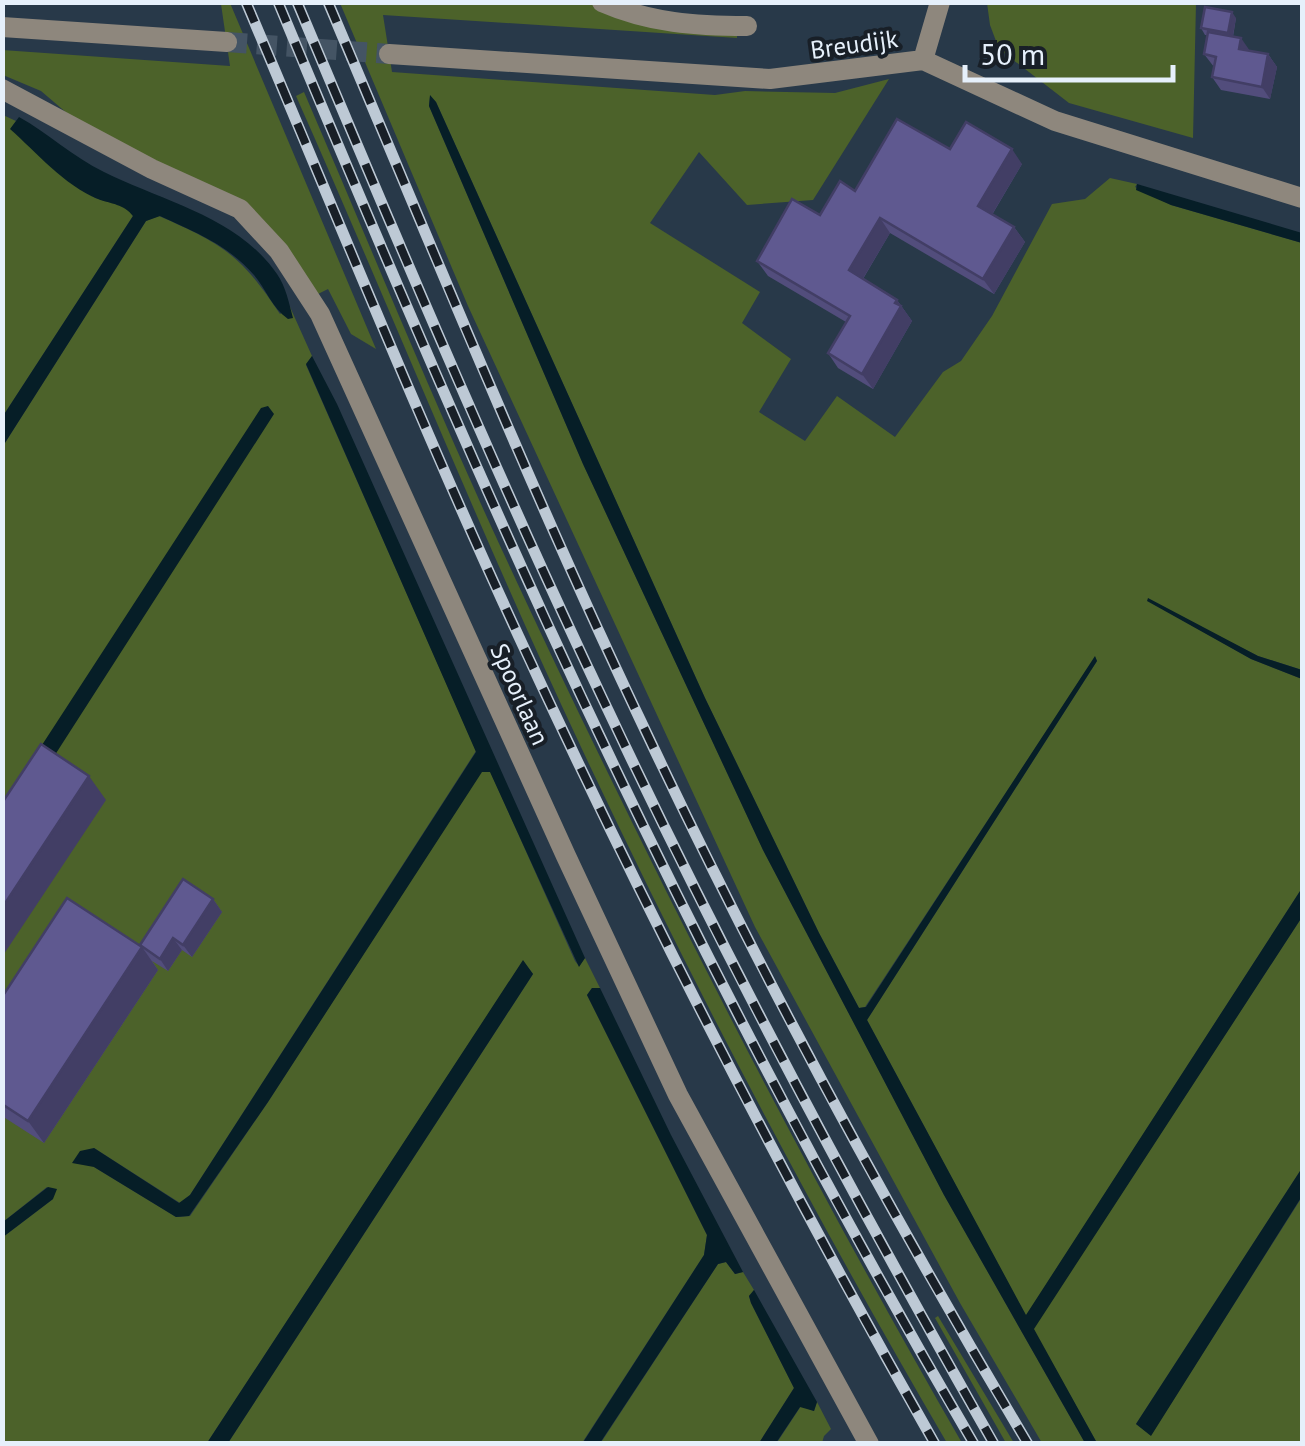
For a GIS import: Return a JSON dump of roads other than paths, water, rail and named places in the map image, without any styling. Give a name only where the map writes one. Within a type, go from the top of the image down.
[{"type":"street","points":[[602,2],[643,18],[705,26],[748,26]]},
{"type":"street","points":[[923,60],[940,2]]},
{"type":"street","points":[[2,28],[227,42]]},
{"type":"street","name":"Breudijk","points":[[389,54],[770,79],[923,60],[1055,121],[1302,198]]},
{"type":"street","name":"Spoorlaan","points":[[2,89],[152,170],[240,209],[280,252],[320,314],[678,1095],[869,1444]]},
{"type":"water","points":[[430,95],[705,698],[859,1008],[866,1007],[1095,656],[1097,661],[867,1020],[1026,1315],[1302,888],[1302,917],[1034,1329],[1097,1443],[1085,1443],[944,1195],[763,850],[583,464],[429,106]]},
{"type":"water","points":[[19,117],[93,166],[198,212],[242,238],[277,274],[293,318],[282,315],[254,275],[222,247],[160,216],[146,221],[3,446],[3,416],[133,216],[74,186],[51,168],[10,129]]},
{"type":"water","points":[[1137,184],[1302,233],[1302,243],[1171,205],[1136,190]]},
{"type":"water","points":[[312,356],[585,958],[579,967],[490,772],[482,772],[268,1102],[189,1216],[176,1217],[94,1167],[72,1163],[80,1151],[94,1148],[179,1203],[190,1195],[476,752],[306,364]]},
{"type":"water","points":[[268,406],[274,414],[53,758],[3,805],[261,408]]},
{"type":"water","points":[[1148,598],[1258,656],[1302,670],[1302,679],[1251,659],[1147,601]]},
{"type":"water","points":[[523,960],[533,974],[228,1443],[207,1443]]},
{"type":"water","points":[[592,988],[600,988],[743,1272],[735,1274],[726,1262],[718,1264],[600,1443],[582,1444],[704,1255],[707,1235],[587,995]]},
{"type":"water","points":[[1302,1168],[1302,1196],[1151,1436],[1136,1424]]},
{"type":"water","points":[[48,1187],[57,1189],[53,1199],[3,1237],[3,1222]]},
{"type":"water","points":[[754,1290],[817,1402],[814,1411],[800,1407],[776,1443],[759,1443],[794,1388],[751,1303],[749,1296]]},
{"type":"tunnel","points":[[227,42],[389,54]]},
{"type":"railway","points":[[246,2],[448,479],[567,740],[718,1045],[935,1444]]},
{"type":"railway","points":[[278,2],[478,469],[646,832],[804,1141],[974,1444]]},
{"type":"railway","points":[[297,2],[487,446],[653,803],[794,1081],[994,1444]]},
{"type":"railway","points":[[328,2],[523,462],[691,825],[829,1094],[1028,1444]]}]
